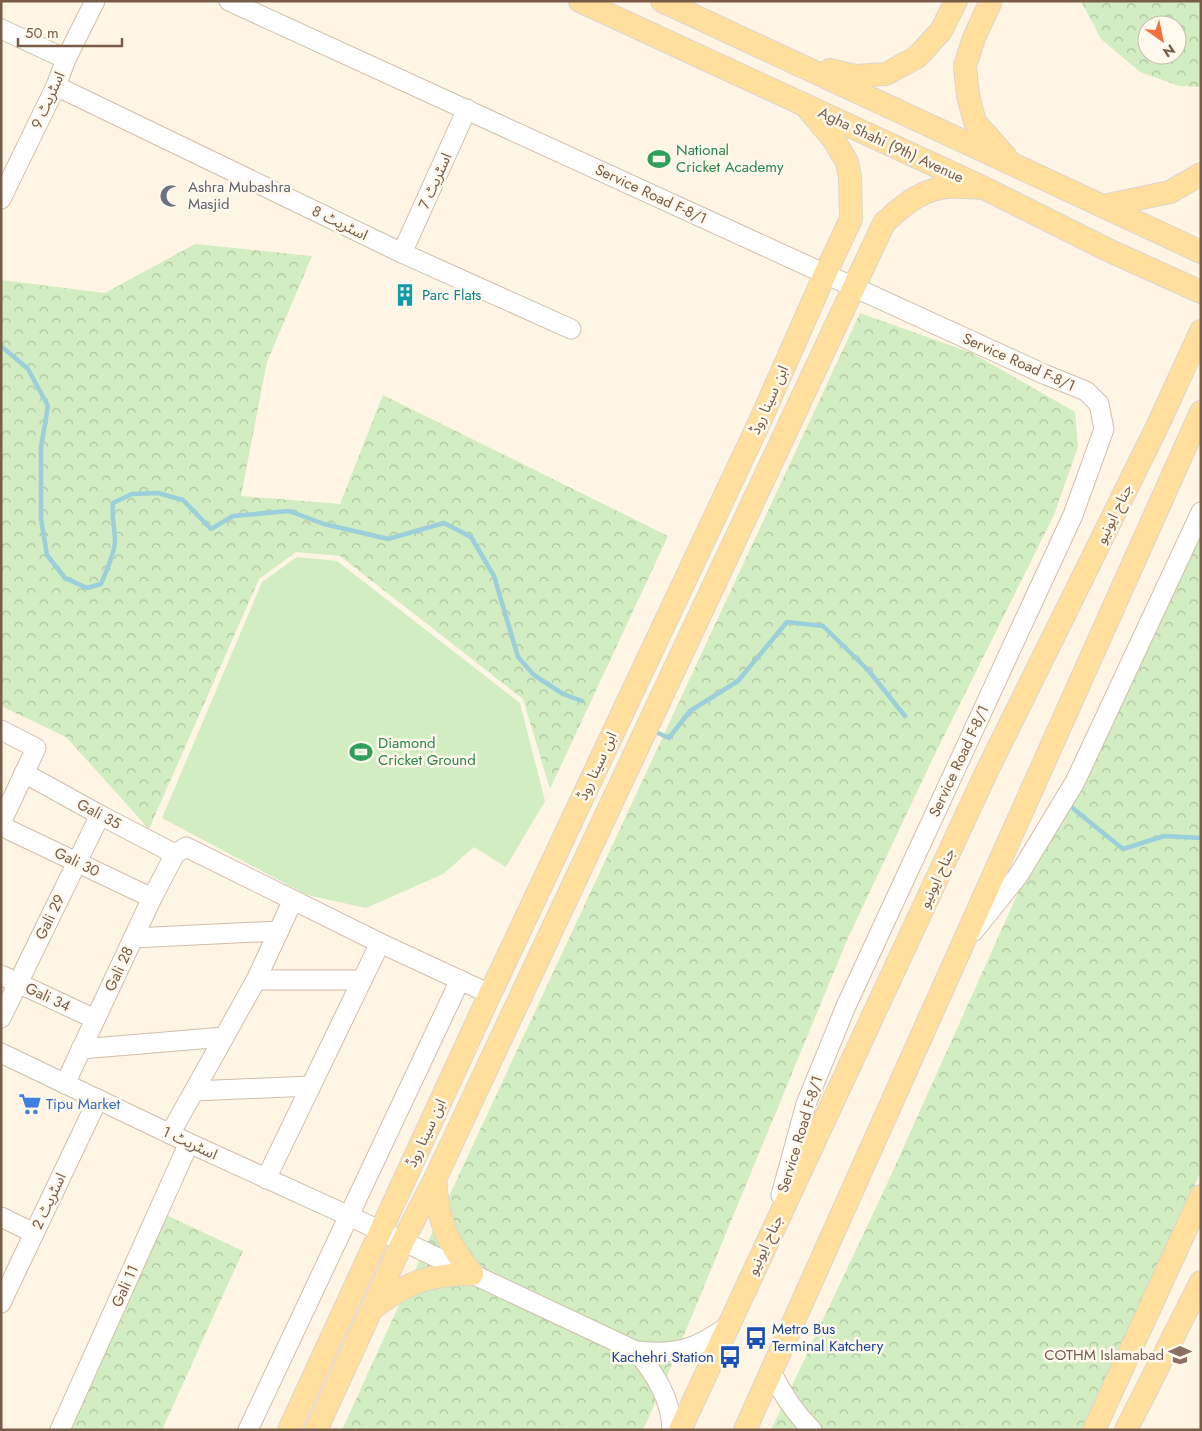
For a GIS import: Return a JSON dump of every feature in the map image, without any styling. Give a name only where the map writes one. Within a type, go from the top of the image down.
[{"type":"main road","name":"Agha Shahi (9th) Avenue","points":[[580,1],[984,188],[1108,250],[1201,292]]},
{"type":"main road","points":[[662,1],[1201,252]]},
{"type":"main road","points":[[794,63],[855,76],[886,74],[917,57],[941,31],[956,1]]},
{"type":"main road","points":[[991,1],[974,38],[966,66],[968,96],[975,122],[1012,164]]},
{"type":"main road","name":"ابن سینا روڈ","points":[[289,1430],[490,994],[761,419],[851,219],[850,177],[847,162],[834,140],[805,105]]},
{"type":"main road","points":[[1103,206],[1170,192],[1201,174]]},
{"type":"main road","name":"ابن سینا روڈ","points":[[316,1430],[403,1241],[435,1179],[884,223],[902,206],[920,195],[941,188],[984,188]]},
{"type":"main road","name":"جناح ایونیو","points":[[680,1430],[986,773],[1157,427],[1201,331]]},
{"type":"main road","points":[[745,1430],[1201,412]]},
{"type":"main road","points":[[435,1179],[437,1205],[444,1230],[456,1254],[472,1274]]},
{"type":"main road","points":[[1094,1430],[1201,1196]]},
{"type":"main road","points":[[371,1310],[393,1293],[418,1281],[445,1275],[472,1274]]},
{"type":"main road","points":[[1126,1430],[1201,1282]]},
{"type":"street","name":"اسٹریٹ 9","points":[[1,200],[95,1]]},
{"type":"street","name":"Service Road F-8/1","points":[[229,1],[1046,375],[1086,391],[1100,404],[1104,429],[1073,514],[846,1006],[806,1104],[771,1233]]},
{"type":"street","points":[[1,29],[66,59]]},
{"type":"street","name":"اسٹریٹ 8","points":[[56,86],[402,253],[571,330]]},
{"type":"street","name":"اسٹریٹ 7","points":[[402,253],[467,109]]},
{"type":"street","points":[[960,948],[1018,876],[1075,782],[1201,512]]},
{"type":"street","points":[[1,730],[36,748],[1,825]]},
{"type":"street","name":"Gali 35","points":[[24,773],[175,854]]},
{"type":"street","name":"Gali 29","points":[[1,1018],[100,815]]},
{"type":"street","name":"Gali 30","points":[[1,825],[152,898]]},
{"type":"street","points":[[175,854],[186,847],[380,943],[490,994]]},
{"type":"street","name":"Gali 28","points":[[64,1084],[152,898],[175,854]]},
{"type":"street","points":[[170,1134],[256,980],[293,900]]},
{"type":"street","points":[[133,938],[279,931]]},
{"type":"street","points":[[266,1179],[380,943]]},
{"type":"street","name":"Gali 34","points":[[1,975],[95,1019]]},
{"type":"street","points":[[256,980],[362,980]]},
{"type":"street","points":[[248,1430],[460,980]]},
{"type":"street","points":[[81,1049],[224,1037]]},
{"type":"street","name":"اسٹریٹ 1","points":[[1,1053],[636,1352]]},
{"type":"street","points":[[194,1091],[311,1086]]},
{"type":"street","name":"اسٹریٹ 2","points":[[1,1303],[98,1099]]},
{"type":"street","name":"Gali 11","points":[[60,1430],[189,1143]]},
{"type":"street","points":[[1,1217],[34,1233]]},
{"type":"street","points":[[636,1352],[660,1353],[685,1350],[708,1340],[728,1326]]},
{"type":"street","points":[[636,1352],[653,1371],[665,1394],[672,1420],[672,1430]]},
{"type":"street","points":[[771,1372],[782,1394],[812,1430]]},
{"type":"green space","points":[[1081,1],[1201,1],[1201,87],[1179,86],[1140,72],[1101,39]]},
{"type":"green space","points":[[195,244],[312,256],[267,362],[241,496],[340,504],[383,395],[668,536],[550,789],[523,699],[340,556],[296,552],[259,579],[149,829],[66,737],[1,706],[1,280],[105,293]]},
{"type":"green space","points":[[860,313],[972,353],[1075,412],[1078,447],[1054,515],[933,758],[847,940],[643,1430],[342,1430],[431,1235]]},
{"type":"green space","points":[[1201,515],[1201,1171],[1083,1430],[771,1430],[887,1184],[1186,520]]},
{"type":"green space","name":"Diamond Cricket Ground","points":[[297,557],[337,561],[520,703],[545,801],[506,867],[474,847],[443,874],[366,908],[307,895],[162,818],[262,582]]},
{"type":"green space","points":[[164,1214],[243,1251],[162,1430],[67,1430]]},
{"type":"waterway","points":[[1,346],[28,369],[48,406],[41,447],[41,519],[47,555],[65,578],[87,588],[101,584],[115,542],[112,513],[113,503],[132,494],[158,493],[183,500],[211,529],[233,516],[289,511],[324,524],[388,539],[444,523],[471,537],[494,576],[518,657],[534,675],[563,694],[582,701]]},
{"type":"waterway","points":[[658,733],[669,738],[690,711],[738,681],[787,622],[823,626],[868,670],[905,716]]},
{"type":"waterway","points":[[1070,806],[1123,849],[1164,836],[1201,838]]},
{"type":"place","name":"National Cricket Academy","points":[[659,159]]},
{"type":"place","name":"Ashra Mubashra Masjid","points":[[171,196]]},
{"type":"place","name":"Parc Flats","points":[[405,295]]},
{"type":"place","name":"Diamond Cricket Ground","points":[[361,752]]},
{"type":"place","name":"Tipu Market","points":[[30,1104]]},
{"type":"place","name":"Metro Bus Terminal Katchery","points":[[756,1338]]},
{"type":"place","name":"COTHM Islamabad","points":[[1180,1355]]},
{"type":"place","name":"Kachehri Station","points":[[730,1357]]}]
